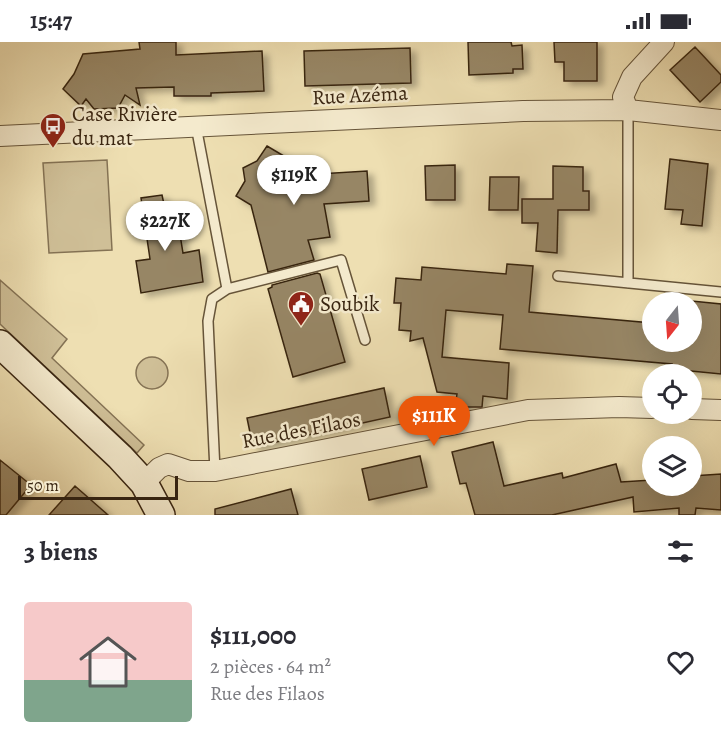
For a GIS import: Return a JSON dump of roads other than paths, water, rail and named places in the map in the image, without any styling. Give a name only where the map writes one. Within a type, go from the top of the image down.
[{"type":"main road","points":[[0,344],[120,457],[144,483],[161,515]]},
{"type":"street","points":[[628,110],[623,97],[632,77],[664,42]]},
{"type":"street","name":"Rue Azéma","points":[[0,136],[523,111],[628,110],[721,120]]},
{"type":"street","name":"Rue des Filaos","points":[[144,483],[159,468],[168,464],[189,471],[215,471],[528,410],[642,408]]},
{"type":"street","points":[[702,409],[721,410]]},
{"type":"lane","points":[[628,110],[628,283]]},
{"type":"lane","points":[[196,126],[227,290]]},
{"type":"lane","points":[[215,471],[208,321],[212,299],[227,290],[341,260],[365,340]]},
{"type":"lane","points":[[558,276],[721,292]]},
{"type":"place","name":"Case Rivière du mat","points":[[53,149]]},
{"type":"place","name":"Soubik","points":[[301,327]]}]
